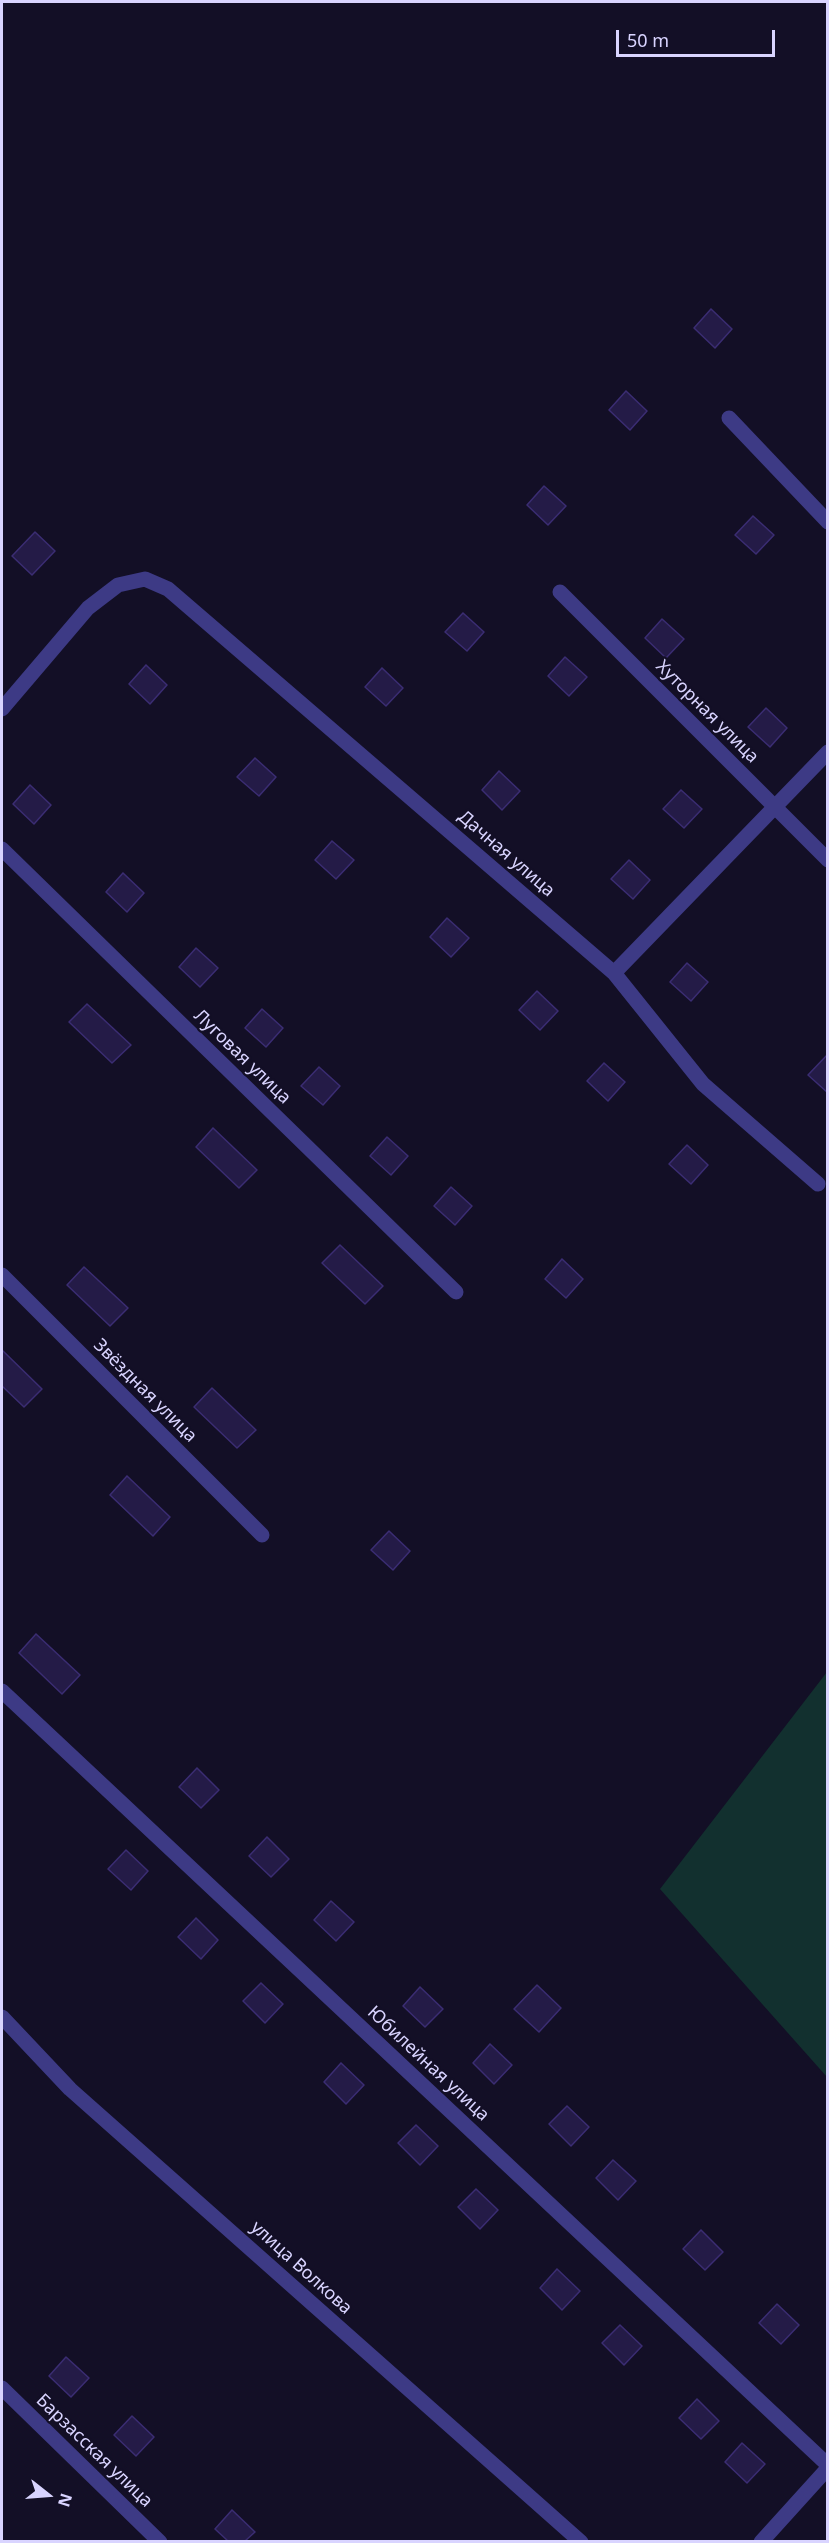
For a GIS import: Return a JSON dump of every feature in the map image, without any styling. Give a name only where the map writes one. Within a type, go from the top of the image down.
[{"type":"street","points":[[729,418],[828,522]]},
{"type":"street","name":"Дачная улица","points":[[2,709],[88,608],[118,585],[145,579],[168,589],[614,973],[703,1084],[818,1184]]},
{"type":"street","name":"Хуторная улица","points":[[560,592],[828,860]]},
{"type":"street","points":[[614,973],[828,752]]},
{"type":"street","name":"Луговая улица","points":[[2,849],[456,1292]]},
{"type":"street","name":"Звёздная улица","points":[[2,1275],[261,1535]]},
{"type":"street","name":"Юбилейная улица","points":[[2,1691],[828,2467]]},
{"type":"street","name":"улица Волкова","points":[[2,2017],[70,2089],[581,2541]]},
{"type":"street","name":"Барзасская улица","points":[[2,2388],[160,2541]]},
{"type":"street","points":[[761,2541],[828,2467]]},
{"type":"green space","points":[[827,1672],[827,2077],[660,1889]]},
{"type":"building","points":[[711,309],[732,329],[715,348],[694,328]]},
{"type":"building","points":[[626,391],[647,411],[630,430],[609,410]]},
{"type":"building","points":[[544,486],[566,506],[548,525],[527,505]]},
{"type":"building","points":[[753,516],[774,535],[756,554],[735,535]]},
{"type":"building","points":[[35,532],[55,551],[32,575],[12,556]]},
{"type":"building","points":[[463,613],[484,632],[467,651],[445,632]]},
{"type":"building","points":[[662,619],[684,639],[666,658],[645,638]]},
{"type":"building","points":[[565,657],[587,677],[569,696],[548,676]]},
{"type":"building","points":[[146,665],[167,685],[150,704],[129,684]]},
{"type":"building","points":[[382,668],[403,688],[386,706],[365,687]]},
{"type":"building","points":[[766,708],[787,728],[770,747],[748,727]]},
{"type":"building","points":[[255,758],[276,777],[259,796],[237,777]]},
{"type":"building","points":[[499,771],[520,791],[502,810],[482,790]]},
{"type":"building","points":[[30,785],[51,805],[34,824],[13,804]]},
{"type":"building","points":[[681,790],[702,809],[684,828],[663,809]]},
{"type":"building","points":[[332,841],[354,860],[336,879],[315,860]]},
{"type":"building","points":[[629,860],[650,880],[633,899],[611,879]]},
{"type":"building","points":[[123,873],[144,893],[127,912],[106,892]]},
{"type":"building","points":[[447,918],[469,938],[451,957],[430,937]]},
{"type":"building","points":[[196,948],[218,968],[200,987],[179,967]]},
{"type":"building","points":[[687,963],[708,982],[691,1001],[670,982]]},
{"type":"building","points":[[537,991],[558,1011],[540,1030],[519,1010]]},
{"type":"building","points":[[87,1004],[131,1045],[112,1063],[69,1022]]},
{"type":"building","points":[[262,1009],[283,1028],[266,1047],[245,1028]]},
{"type":"building","points":[[828,1054],[828,1093],[808,1075]]},
{"type":"building","points":[[604,1063],[625,1082],[608,1101],[587,1081]]},
{"type":"building","points":[[319,1067],[340,1086],[323,1105],[301,1086]]},
{"type":"building","points":[[213,1128],[257,1170],[239,1188],[196,1147]]},
{"type":"building","points":[[387,1137],[408,1156],[391,1175],[370,1156]]},
{"type":"building","points":[[687,1145],[708,1165],[691,1184],[669,1164]]},
{"type":"building","points":[[451,1187],[472,1206],[455,1225],[434,1206]]},
{"type":"building","points":[[340,1245],[383,1286],[365,1304],[322,1263]]},
{"type":"building","points":[[562,1259],[583,1279],[566,1298],[545,1279]]},
{"type":"building","points":[[84,1267],[128,1308],[110,1326],[67,1285]]},
{"type":"building","points":[[2,1350],[42,1389],[24,1407],[2,1386]]},
{"type":"building","points":[[212,1388],[256,1430],[237,1448],[194,1407]]},
{"type":"building","points":[[127,1476],[170,1517],[153,1536],[110,1495]]},
{"type":"building","points":[[389,1531],[410,1551],[393,1570],[371,1550]]},
{"type":"building","points":[[36,1634],[80,1675],[62,1694],[19,1653]]},
{"type":"building","points":[[197,1768],[219,1790],[201,1808],[179,1787]]},
{"type":"building","points":[[267,1837],[289,1859],[271,1877],[249,1856]]},
{"type":"building","points":[[126,1850],[148,1871],[131,1890],[108,1869]]},
{"type":"building","points":[[331,1901],[354,1922],[336,1941],[314,1920]]},
{"type":"building","points":[[196,1918],[218,1940],[201,1959],[178,1937]]},
{"type":"building","points":[[261,1983],[283,2004],[265,2023],[243,2001]]},
{"type":"building","points":[[537,1985],[561,2008],[539,2032],[514,2009]]},
{"type":"building","points":[[420,1987],[443,2009],[425,2027],[403,2006]]},
{"type":"building","points":[[490,2044],[512,2065],[494,2084],[473,2063]]},
{"type":"building","points":[[341,2063],[364,2085],[346,2104],[324,2082]]},
{"type":"building","points":[[567,2106],[589,2127],[571,2146],[549,2124]]},
{"type":"building","points":[[416,2125],[438,2146],[420,2165],[398,2143]]},
{"type":"building","points":[[613,2160],[636,2181],[618,2200],[596,2178]]},
{"type":"building","points":[[476,2189],[498,2210],[480,2229],[458,2207]]},
{"type":"building","points":[[701,2230],[723,2252],[705,2270],[683,2249]]},
{"type":"building","points":[[557,2269],[580,2291],[562,2310],[540,2288]]},
{"type":"building","points":[[777,2304],[799,2325],[781,2344],[759,2323]]},
{"type":"building","points":[[620,2325],[642,2346],[624,2365],[602,2343]]},
{"type":"building","points":[[66,2357],[89,2378],[71,2397],[49,2376]]},
{"type":"building","points":[[697,2399],[719,2421],[701,2439],[679,2418]]},
{"type":"building","points":[[132,2416],[154,2437],[136,2456],[114,2435]]},
{"type":"building","points":[[742,2443],[765,2464],[747,2483],[725,2462]]},
{"type":"building","points":[[232,2510],[255,2532],[245,2541],[228,2541],[215,2529]]}]
